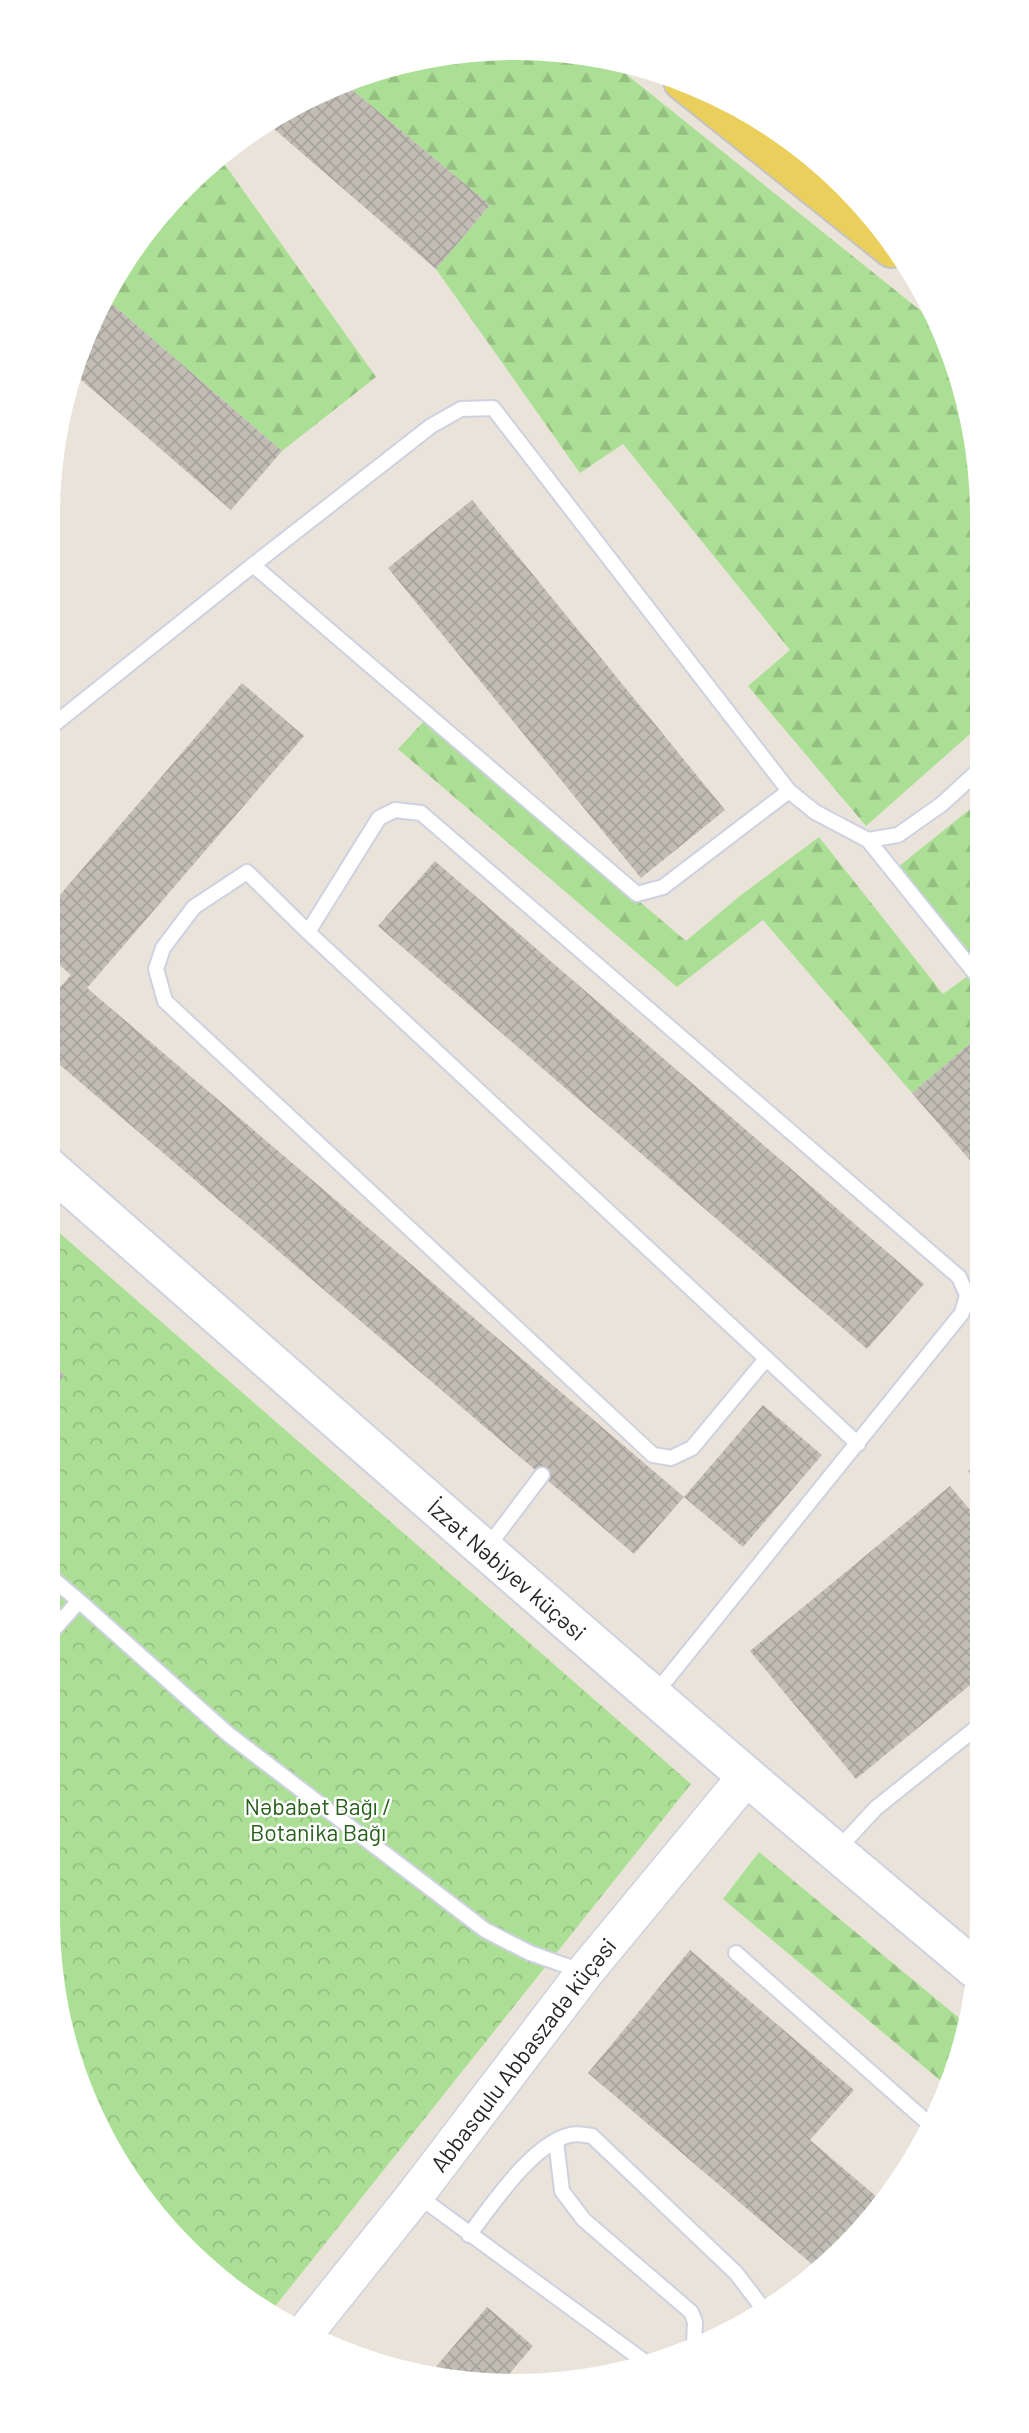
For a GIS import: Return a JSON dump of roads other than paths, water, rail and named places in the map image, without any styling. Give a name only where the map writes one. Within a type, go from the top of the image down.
[{"type":"main road","points":[[712,104],[868,229]]},
{"type":"main road","name":"İzzət Nəbiyev küçəsi","points":[[60,1177],[653,1696],[968,1962]]},
{"type":"street","name":"Abbasqulu Abbaszadə küçəsi","points":[[311,2326],[416,2194],[586,1972],[747,1776]]},
{"type":"lane","points":[[60,720],[431,426],[461,409],[492,408],[789,791],[815,812],[867,840],[970,967]]},
{"type":"lane","points":[[253,565],[637,894],[663,887],[789,791]]},
{"type":"lane","points":[[867,840],[898,835],[942,804],[970,778]]},
{"type":"lane","points":[[308,932],[379,818],[395,810],[421,813],[959,1277],[967,1295],[962,1313],[653,1696]]},
{"type":"lane","points":[[766,1359],[692,1448],[671,1458],[653,1455],[592,1410],[165,1001],[156,969],[163,948],[194,907],[247,872],[308,932],[858,1444]]},
{"type":"lane","points":[[485,1550],[542,1475]]},
{"type":"lane","points":[[60,1585],[228,1734],[485,1930],[530,1953],[586,1972]]},
{"type":"lane","points":[[60,1622],[79,1601]]},
{"type":"lane","points":[[837,1850],[876,1808],[970,1733]]},
{"type":"lane","points":[[736,1953],[923,2119]]},
{"type":"lane","points":[[469,2235],[527,2162],[556,2141],[572,2134],[592,2136],[736,2273],[758,2302]]},
{"type":"lane","points":[[556,2141],[562,2191],[584,2220],[691,2312],[695,2322],[694,2337]]},
{"type":"lane","points":[[416,2194],[637,2356]]},
{"type":"park label","name":"Nəbabət Bağı / Botanika Bağı","points":[[318,1819]]}]
